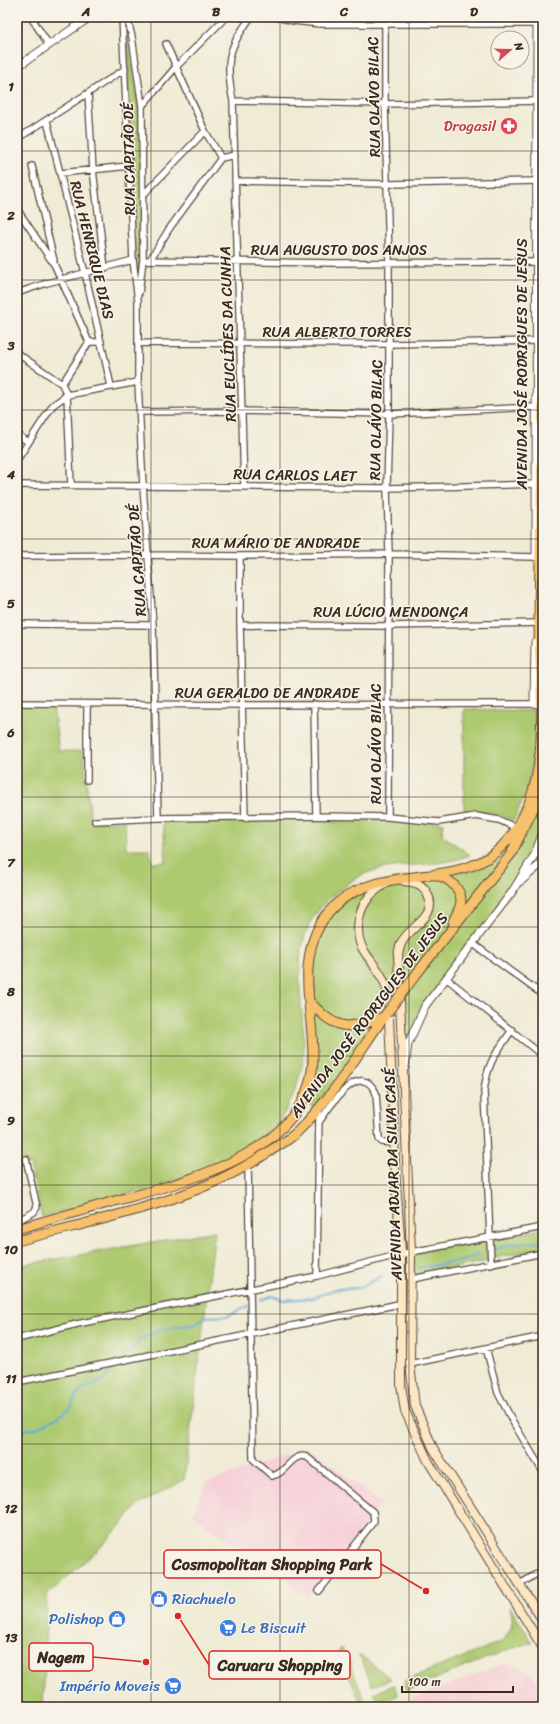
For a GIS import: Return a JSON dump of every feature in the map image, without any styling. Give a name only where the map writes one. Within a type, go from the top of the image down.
[{"type":"main road","points":[[541,22],[543,44]]},
{"type":"main road","name":"AVENIDA JOSÉ RODRIGUES DE JESUS","points":[[17,1229],[206,1174],[245,1155],[279,1131],[300,1107],[308,1085],[313,1063],[309,1001],[309,955],[322,921],[333,907],[348,894],[392,880],[462,869],[480,862],[496,852],[517,828],[526,812],[534,790],[540,741],[537,704],[543,355]]},
{"type":"main road","name":"AVENIDA JOSÉ RODRIGUES DE JESUS","points":[[17,1240],[171,1200],[209,1185],[248,1166],[295,1134],[319,1110],[418,972],[511,854],[541,793],[543,778]]},
{"type":"main road","points":[[422,875],[439,876],[446,879],[459,892],[461,902],[448,934]]},
{"type":"main road","name":"AVENIDA ADJAR DA SILVA CASÉ","points":[[543,1621],[433,1448],[415,1406],[410,1364],[412,1279],[398,961],[401,942],[418,926],[431,909],[430,900],[424,887],[418,883],[392,880],[369,898],[362,911],[357,928],[359,941],[365,953],[386,982],[388,994],[394,1143],[401,1254],[401,1384],[405,1411],[428,1461],[543,1648]]},
{"type":"main road","points":[[309,1001],[323,1016],[334,1023],[350,1027],[385,1016]]},
{"type":"street","points":[[17,67],[90,17]]},
{"type":"street","name":"RUA CAPITÃO DÉ","points":[[122,17],[133,260],[138,301],[138,382],[143,486],[153,625],[158,818]]},
{"type":"street","name":"RUA CAPITÃO DÉ","points":[[127,17],[132,37],[142,106],[143,260],[138,301]]},
{"type":"street","name":"RUA EUCLÍDES DA CUNHA","points":[[244,487],[233,101],[228,77],[229,57],[240,32],[251,17]]},
{"type":"street","points":[[277,17],[294,22],[320,24],[541,22]]},
{"type":"street","points":[[34,18],[49,45]]},
{"type":"street","points":[[142,106],[176,67],[223,20]]},
{"type":"street","name":"AVENIDA JOSÉ RODRIGUES DE JESUS","points":[[539,623],[536,557],[540,484],[536,407],[536,262],[541,22]]},
{"type":"street","name":"RUA OLÁVO BILAC","points":[[385,24],[385,104],[389,262],[389,414],[386,488],[389,554],[388,817]]},
{"type":"street","points":[[166,44],[205,131],[221,158]]},
{"type":"street","points":[[17,139],[47,121],[125,69]]},
{"type":"street","points":[[88,93],[93,170],[105,268]]},
{"type":"street","points":[[233,101],[385,104],[540,100]]},
{"type":"street","name":"RUA HENRIQUE DIAS","points":[[47,121],[85,272],[111,386]]},
{"type":"street","points":[[143,195],[205,131]]},
{"type":"street","points":[[150,260],[169,229],[221,158],[235,156]]},
{"type":"street","points":[[32,166],[55,266]]},
{"type":"street","points":[[61,173],[129,166]]},
{"type":"street","points":[[236,181],[388,184],[537,181]]},
{"type":"street","points":[[17,209],[55,266],[89,342]]},
{"type":"street","points":[[17,293],[85,272],[133,260]]},
{"type":"street","name":"RUA AUGUSTO DOS ANJOS","points":[[143,260],[238,262],[536,262]]},
{"type":"street","name":"RUA ALBERTO TORRES","points":[[138,343],[389,344],[536,341]]},
{"type":"street","points":[[89,342],[101,342]]},
{"type":"street","points":[[62,384],[89,342]]},
{"type":"street","points":[[17,353],[62,384],[67,395],[71,485]]},
{"type":"street","points":[[17,460],[53,405],[67,395],[138,382]]},
{"type":"street","points":[[140,412],[242,411],[389,414],[536,407]]},
{"type":"street","points":[[17,434],[28,442]]},
{"type":"street","name":"RUA CARLOS LAET","points":[[17,485],[386,488],[540,484]]},
{"type":"street","name":"RUA MÁRIO DE ANDRADE","points":[[17,556],[389,554],[536,557]]},
{"type":"street","points":[[240,556],[240,625],[245,818]]},
{"type":"street","name":"RUA LÚCIO MENDONÇA","points":[[240,625],[389,626],[539,623]]},
{"type":"street","points":[[17,624],[153,625]]},
{"type":"street","name":"RUA GERALDO DE ANDRADE","points":[[17,703],[87,705],[537,704]]},
{"type":"street","points":[[314,704],[316,816]]},
{"type":"street","points":[[87,705],[87,780]]},
{"type":"street","points":[[95,821],[158,818],[316,816],[388,817],[439,822],[476,816],[499,820],[517,828]]},
{"type":"street","points":[[512,892],[535,854],[543,832]]},
{"type":"street","points":[[403,1086],[408,1044],[425,1006],[472,942],[512,892],[543,862]]},
{"type":"street","points":[[472,942],[543,994]]},
{"type":"street","points":[[446,978],[543,1056]]},
{"type":"street","points":[[491,1264],[484,1092],[487,1070],[491,1060],[512,1030]]},
{"type":"street","points":[[319,1122],[345,1088],[353,1083],[367,1082],[373,1087],[376,1093],[379,1139],[382,1142],[394,1143]]},
{"type":"street","points":[[317,1276],[319,1110]]},
{"type":"street","points":[[17,1221],[34,1212],[37,1207],[26,1159]]},
{"type":"street","points":[[248,1166],[254,1462],[272,1476],[280,1474],[297,1457],[307,1457],[373,1512],[375,1516],[374,1522],[319,1591]]},
{"type":"street","points":[[17,1339],[77,1324],[317,1276],[401,1254],[543,1227]]},
{"type":"street","points":[[412,1279],[543,1253]]},
{"type":"street","points":[[17,1382],[251,1333],[400,1304]]},
{"type":"street","points":[[410,1364],[543,1336]]},
{"type":"street","points":[[486,1348],[498,1393],[513,1422],[543,1472]]},
{"type":"street","points":[[520,1584],[543,1570]]},
{"type":"shaded area","points":[[308,1447],[382,1503],[307,1596],[192,1514],[206,1483]]},
{"type":"shaded area","points":[[506,1663],[517,1665],[534,1676],[543,1691],[543,1707],[410,1707],[411,1699]]},
{"type":"green space","points":[[125,17],[139,110],[141,199],[138,296]]},
{"type":"green space","points":[[17,706],[53,707],[59,751],[83,751],[91,821],[125,821],[126,849],[150,849],[152,863],[166,862],[163,821],[338,819],[444,823],[442,835],[470,855],[456,860],[379,869],[365,874],[353,880],[334,894],[317,912],[308,927],[300,959],[300,993],[304,1054],[298,1083],[281,1118],[266,1134],[228,1160],[204,1171],[154,1187],[42,1217],[30,1164],[17,1168]]},
{"type":"green space","points":[[464,709],[534,711],[537,716],[535,743],[528,783],[513,820],[501,815],[489,813],[464,813]]},
{"type":"green space","points":[[543,778],[543,862],[512,892],[425,1006],[408,1044],[400,994],[319,1110],[303,1101],[308,1085],[309,1001],[315,937],[349,894],[395,879],[452,871],[496,852]]},
{"type":"green space","points":[[543,1229],[543,1248],[494,1258],[491,1239]]},
{"type":"green space","points":[[215,1231],[184,1480],[138,1505],[102,1546],[47,1595],[43,1707],[17,1707],[17,1266]]},
{"type":"green space","points":[[486,1240],[487,1261],[414,1276],[413,1253]]},
{"type":"green space","points":[[510,1607],[532,1642],[507,1650],[407,1690],[404,1681],[503,1641],[512,1625]]},
{"type":"green space","points":[[341,1648],[346,1653],[367,1707],[362,1707],[339,1651]]},
{"type":"green space","points":[[359,1654],[391,1679],[372,1686]]},
{"type":"green space","points":[[394,1685],[398,1695],[378,1703],[374,1693]]},
{"type":"waterway","points":[[494,1250],[507,1245],[543,1241]]},
{"type":"waterway","points":[[419,1268],[462,1261],[480,1254]]},
{"type":"waterway","points":[[261,1300],[272,1296],[283,1300],[313,1298],[336,1289],[360,1288],[382,1276]]},
{"type":"waterway","points":[[128,1354],[135,1345],[150,1334],[168,1328],[197,1324],[203,1317],[228,1316],[248,1306]]},
{"type":"waterway","points":[[17,1431],[37,1428],[60,1416],[72,1406],[75,1397],[83,1389],[104,1380],[109,1373],[123,1363]]},
{"type":"place","name":"Drogasil","points":[[509,126]]},
{"type":"place","name":"Cosmopolitan Shopping Park","points":[[426,1591]]},
{"type":"place","name":"Riachuelo","points":[[159,1599]]},
{"type":"place","name":"Caruaru Shopping","points":[[178,1616]]},
{"type":"place","name":"Polishop","points":[[117,1619]]},
{"type":"place","name":"Le Biscuit","points":[[228,1628]]},
{"type":"place","name":"Nagem","points":[[146,1662]]},
{"type":"place","name":"Império Moveis","points":[[173,1686]]}]
